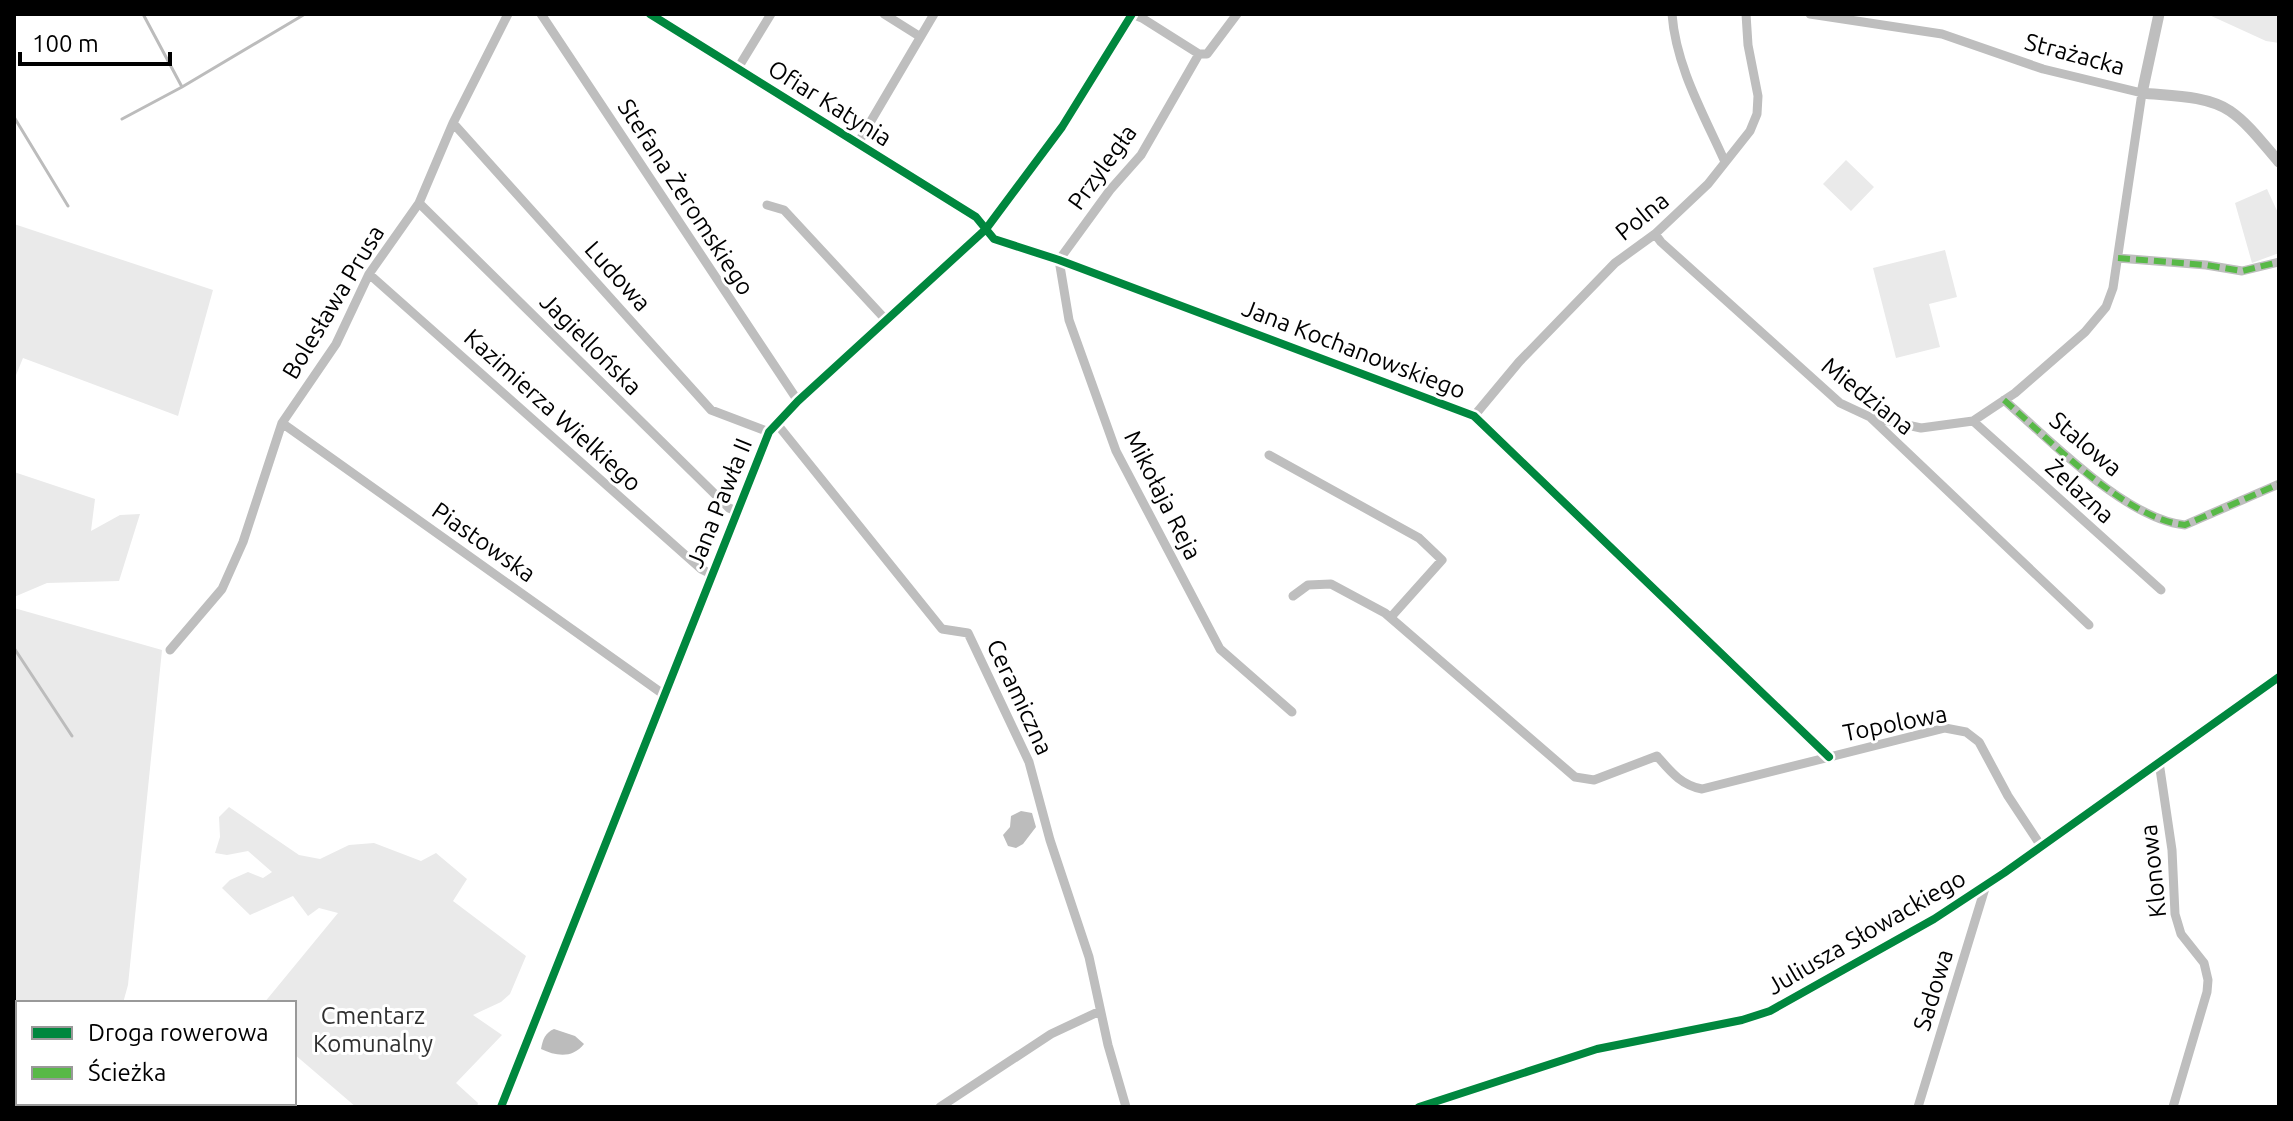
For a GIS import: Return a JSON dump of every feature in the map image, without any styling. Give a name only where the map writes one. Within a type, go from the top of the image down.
[{"type":"street","name":"Bolesława Prusa","points":[[170,650],[222,589],[243,542],[282,423],[336,344],[369,274],[419,203],[453,123],[508,14]]},
{"type":"street","name":"Stefana Żeromskiego","points":[[541,14],[798,401]]},
{"type":"street","name":"Ofiar Katynia","points":[[650,14],[976,217],[986,229]]},
{"type":"street","points":[[738,68],[771,14]]},
{"type":"street","points":[[884,14],[919,36]]},
{"type":"street","points":[[858,143],[934,14]]},
{"type":"street","name":"Jana Pawła II","points":[[501,1107],[736,511],[773,428],[798,401],[986,229],[1062,127],[1132,14]]},
{"type":"street","points":[[1132,14],[1199,54]]},
{"type":"street","name":"Przyległa","points":[[1059,260],[1110,190],[1141,155],[1199,54],[1207,54],[1237,14]]},
{"type":"street","points":[[1672,14],[1673,32],[1684,70],[1725,162]]},
{"type":"street","name":"Polna","points":[[1474,416],[1519,362],[1615,263],[1655,234],[1708,184],[1750,131],[1757,114],[1758,96],[1748,45],[1746,14]]},
{"type":"street","name":"Strażacka","points":[[1810,14],[1942,34],[2043,69],[2142,93]]},
{"type":"street","points":[[1870,417],[1921,428],[1973,421],[2004,400],[2095,322],[2110,298],[2142,93],[2159,14]]},
{"type":"street","points":[[2142,93],[2225,108],[2246,125],[2279,162]]},
{"type":"street","name":"Ludowa","points":[[453,123],[711,410],[773,428]]},
{"type":"street","name":"Jagiellońska","points":[[419,203],[642,424],[729,508],[736,511]]},
{"type":"street","points":[[767,205],[784,210],[886,320]]},
{"type":"street","name":"Jana Kochanowskiego","points":[[986,229],[994,239],[1059,260],[1474,416],[1829,757]]},
{"type":"street","name":"Miedziana","points":[[1655,234],[1840,403],[1870,417],[2089,625]]},
{"type":"street","points":[[2118,258],[2242,271],[2279,262]]},
{"type":"street","name":"Mikołaja Reja","points":[[1059,260],[1069,320],[1116,451],[1220,649],[1292,712]]},
{"type":"street","name":"Kazimierza Wielkiego","points":[[369,274],[701,569],[711,574]]},
{"type":"street","name":"Stalowa","points":[[2004,400],[2108,491],[2160,517],[2185,525],[2279,484]]},
{"type":"street","name":"Żelazna","points":[[1973,421],[2161,590]]},
{"type":"street","name":"Piastowska","points":[[282,423],[663,694]]},
{"type":"street","name":"Ceramiczna","points":[[773,428],[942,629],[968,633],[1029,762],[1050,840],[1089,957],[1126,1107]]},
{"type":"street","points":[[1269,455],[1419,538],[1442,560],[1391,617]]},
{"type":"street","name":"Topolowa","points":[[1293,596],[1308,585],[1331,584],[1391,617],[1575,777],[1594,780],[1657,756],[1679,781],[1702,789],[1945,728],[1966,732],[1984,749],[2008,796],[2041,846]]},
{"type":"street","name":"Juliusza Słowackiego","points":[[1419,1107],[1597,1049],[1742,1020],[1770,1011],[1934,919],[1986,885],[2279,677]]},
{"type":"street","name":"Klonowa","points":[[2159,762],[2172,850],[2177,926],[2204,963],[2208,980],[2173,1107]]},
{"type":"street","name":"Sadowa","points":[[1918,1107],[1986,885]]},
{"type":"street","points":[[940,1107],[1051,1034],[1100,1011]]},
{"type":"green space","points":[[2207,14],[2279,14],[2279,43],[2266,41]]},
{"type":"green space","points":[[1846,160],[1874,187],[1851,211],[1823,184]]},
{"type":"green space","points":[[2267,189],[2279,215],[2279,253],[2252,263],[2235,203]]},
{"type":"green space","points":[[14,224],[213,290],[178,416],[23,358],[14,380]]},
{"type":"green space","points":[[1945,250],[1957,297],[1929,304],[1940,347],[1896,358],[1873,268]]},
{"type":"green space","points":[[14,472],[95,499],[91,531],[120,515],[140,514],[119,581],[47,583],[14,597]]},
{"type":"green space","points":[[14,608],[162,650],[128,985],[124,1001],[16,1001],[16,1086]]},
{"type":"green space","name":"Cmentarz Komunalny","points":[[229,807],[299,855],[320,859],[349,845],[374,843],[421,861],[436,853],[467,879],[453,901],[526,956],[510,994],[501,1002],[473,1015],[502,1035],[456,1083],[478,1103],[477,1107],[356,1107],[296,1056],[296,1001],[266,1001],[338,913],[319,908],[308,916],[293,896],[250,915],[222,888],[230,880],[248,872],[263,878],[272,872],[248,851],[227,855],[215,853],[220,837],[219,817]]},
{"type":"shaded area","points":[[1021,811],[1032,813],[1036,827],[1023,844],[1016,848],[1008,846],[1003,835],[1010,827],[1011,816]]},
{"type":"shaded area","points":[[554,1029],[575,1036],[584,1044],[564,1055],[541,1049],[548,1032]]},
{"type":"waterway","points":[[122,119],[182,87],[143,14]]},
{"type":"waterway","points":[[182,87],[305,14]]},
{"type":"waterway","points":[[14,117],[68,206]]},
{"type":"waterway","points":[[14,648],[72,736]]},
{"type":"marked path","points":[[2118,258],[2242,271],[2279,262]]},
{"type":"marked path","points":[[2004,400],[2089,475],[2113,493],[2162,520],[2185,525],[2279,484]]},
{"type":"cycle path","points":[[650,14],[976,217],[994,239],[1059,260],[1474,416],[1829,757]]},
{"type":"cycle path","points":[[501,1107],[769,432],[798,401],[986,229],[1062,127],[1132,14]]},
{"type":"cycle path","points":[[1419,1107],[1597,1049],[1742,1020],[1770,1011],[1934,919],[2004,873],[2279,677]]}]
